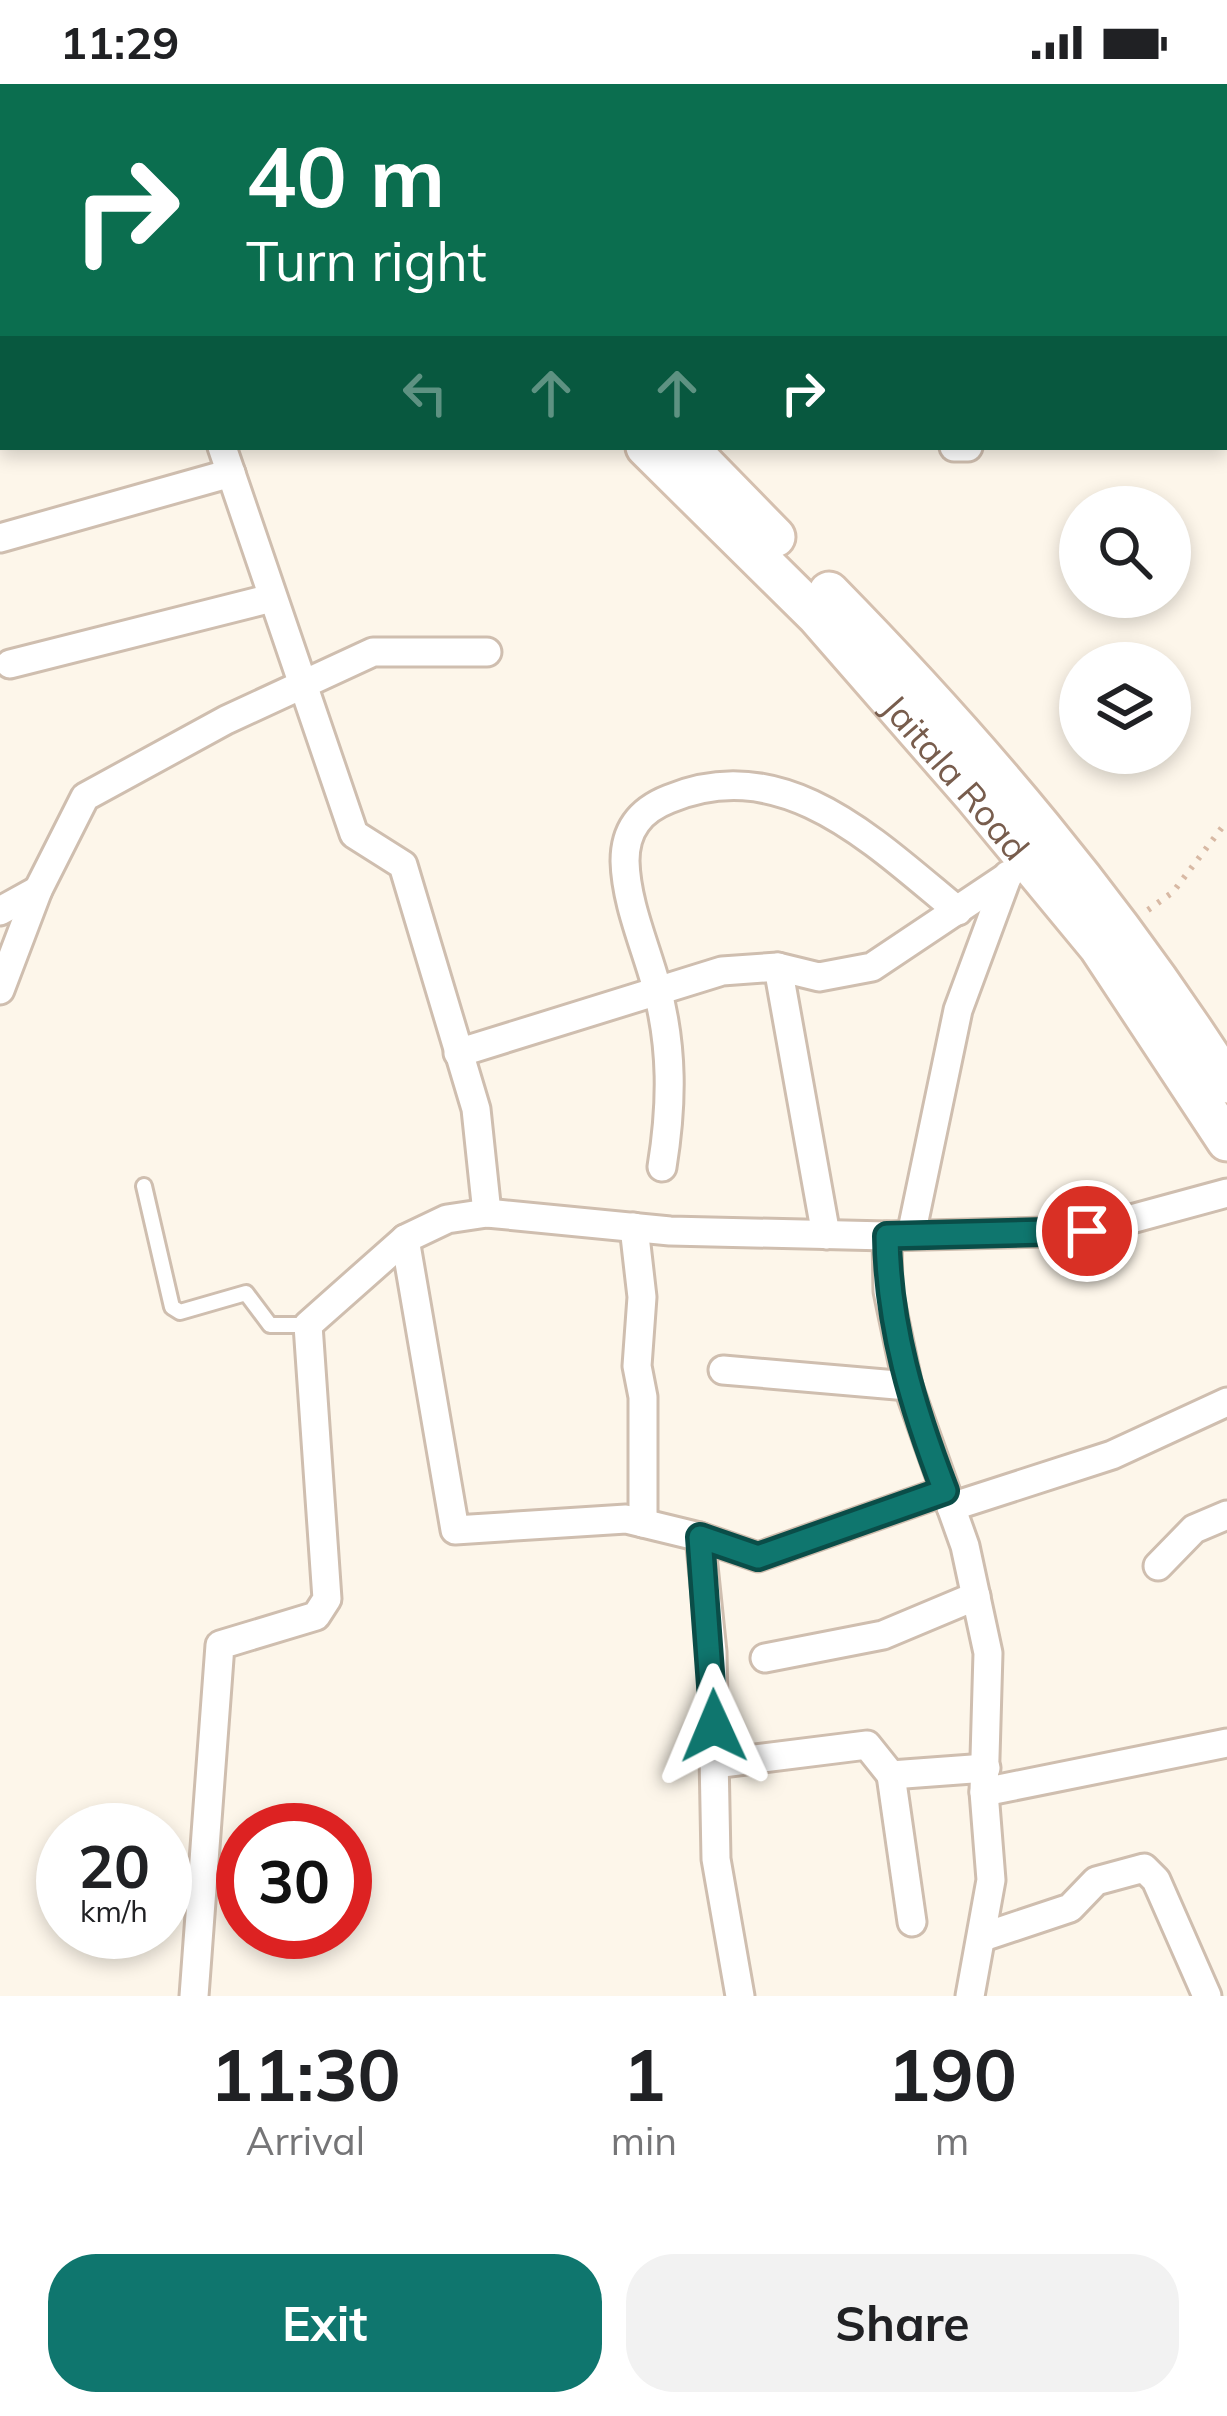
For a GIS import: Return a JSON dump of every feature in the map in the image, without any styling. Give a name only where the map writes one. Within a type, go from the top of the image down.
[{"type":"street","name":"Jaitala Road","points":[[649,450],[817,616],[1016,866],[1099,947],[1227,1141]]},
{"type":"street","name":"Jaitala Road","points":[[690,450],[1006,782],[1121,930],[1227,1083]]},
{"type":"street","points":[[0,538],[227,460],[354,834],[404,865],[476,1109],[487,1213]]},
{"type":"street","points":[[10,664],[272,598]]},
{"type":"street","points":[[0,990],[38,890],[85,797],[374,652],[487,652]]},
{"type":"street","points":[[662,1167],[670,1113],[669,1045],[629,891],[627,838],[636,819],[656,804],[701,785],[758,784],[859,830],[958,910]]},
{"type":"street","points":[[458,1053],[722,970],[778,967],[819,977],[872,967],[1016,866]]},
{"type":"street","points":[[970,1996],[991,1880],[985,1780],[988,1654],[948,1499],[908,1386],[888,1291],[958,1010],[1016,866]]},
{"type":"street","points":[[4,910],[38,890]]},
{"type":"street","points":[[778,967],[826,1235]]},
{"type":"street","points":[[194,1996],[220,1645],[316,1616],[327,1599],[308,1325],[405,1239],[448,1219],[487,1213],[634,1227],[826,1235],[1087,1231],[1227,1193]]},
{"type":"street","points":[[634,1227],[641,1297],[637,1366],[643,1397],[643,1522]]},
{"type":"street","points":[[405,1239],[455,1530],[559,1521],[643,1522],[758,1557],[1112,1455],[1227,1402]]},
{"type":"street","points":[[723,1370],[908,1386]]},
{"type":"street","points":[[1158,1566],[1194,1529],[1227,1515]]},
{"type":"street","points":[[700,1537],[712,1652],[716,1859],[740,1996]]},
{"type":"street","points":[[766,1658],[883,1635],[976,1596]]},
{"type":"street","points":[[891,1774],[985,1780],[1227,1742]]},
{"type":"street","points":[[714,1764],[867,1744],[891,1774],[912,1922]]},
{"type":"street","points":[[983,1937],[1070,1908],[1096,1881],[1144,1868],[1156,1880],[1207,1996]]},
{"type":"lane","points":[[144,1186],[172,1307],[180,1312],[246,1294],[278,1329],[308,1325]]},
{"type":"path","points":[[1121,930],[1173,892],[1227,821]]},
{"type":"route","points":[[714,1726],[706,1567],[700,1537],[758,1557],[945,1491],[908,1386],[888,1291],[887,1236],[1087,1231]]}]
